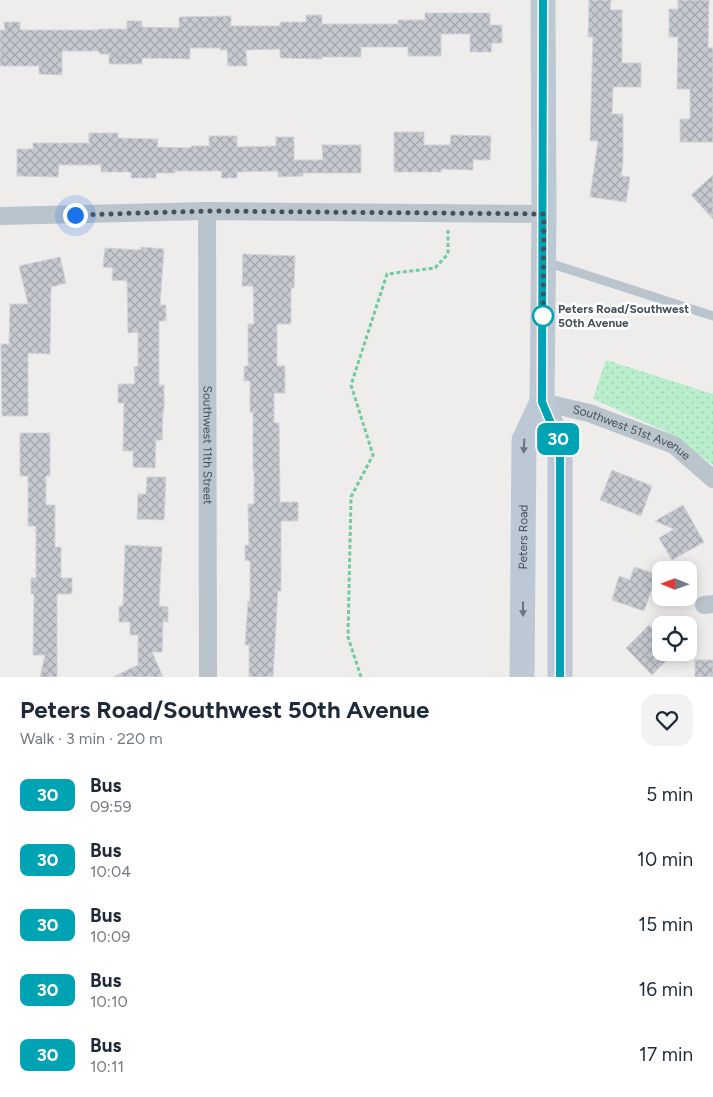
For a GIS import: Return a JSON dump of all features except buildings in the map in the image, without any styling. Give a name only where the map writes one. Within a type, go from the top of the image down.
[{"type":"main road","name":"Peters Road","points":[[543,0],[544,214],[542,402],[560,445],[560,677]]},
{"type":"main road","name":"Peters Road","points":[[522,677],[524,440],[542,402]]},
{"type":"street","points":[[0,216],[206,211],[544,214]]},
{"type":"street","name":"Southwest 11th Street","points":[[206,211],[208,677]]},
{"type":"street","name":"Southwest 51st Avenue","points":[[542,402],[589,413],[674,445],[713,479]]},
{"type":"lane","points":[[543,262],[713,316]]},
{"type":"path","points":[[361,677],[348,637],[351,497],[373,455],[351,384],[387,274],[434,268],[448,254],[449,213]]},
{"type":"green space","points":[[606,360],[713,394],[713,465],[667,432],[593,399]]},
{"type":"bus line","name":"30","points":[[543,0],[544,214],[542,402],[560,445],[560,677]]},
{"type":"place","name":"Peters Road/Southwest 50th Avenue","points":[[543,316]]},
{"type":"route","points":[[75,215],[206,211],[544,214],[543,316]]}]
